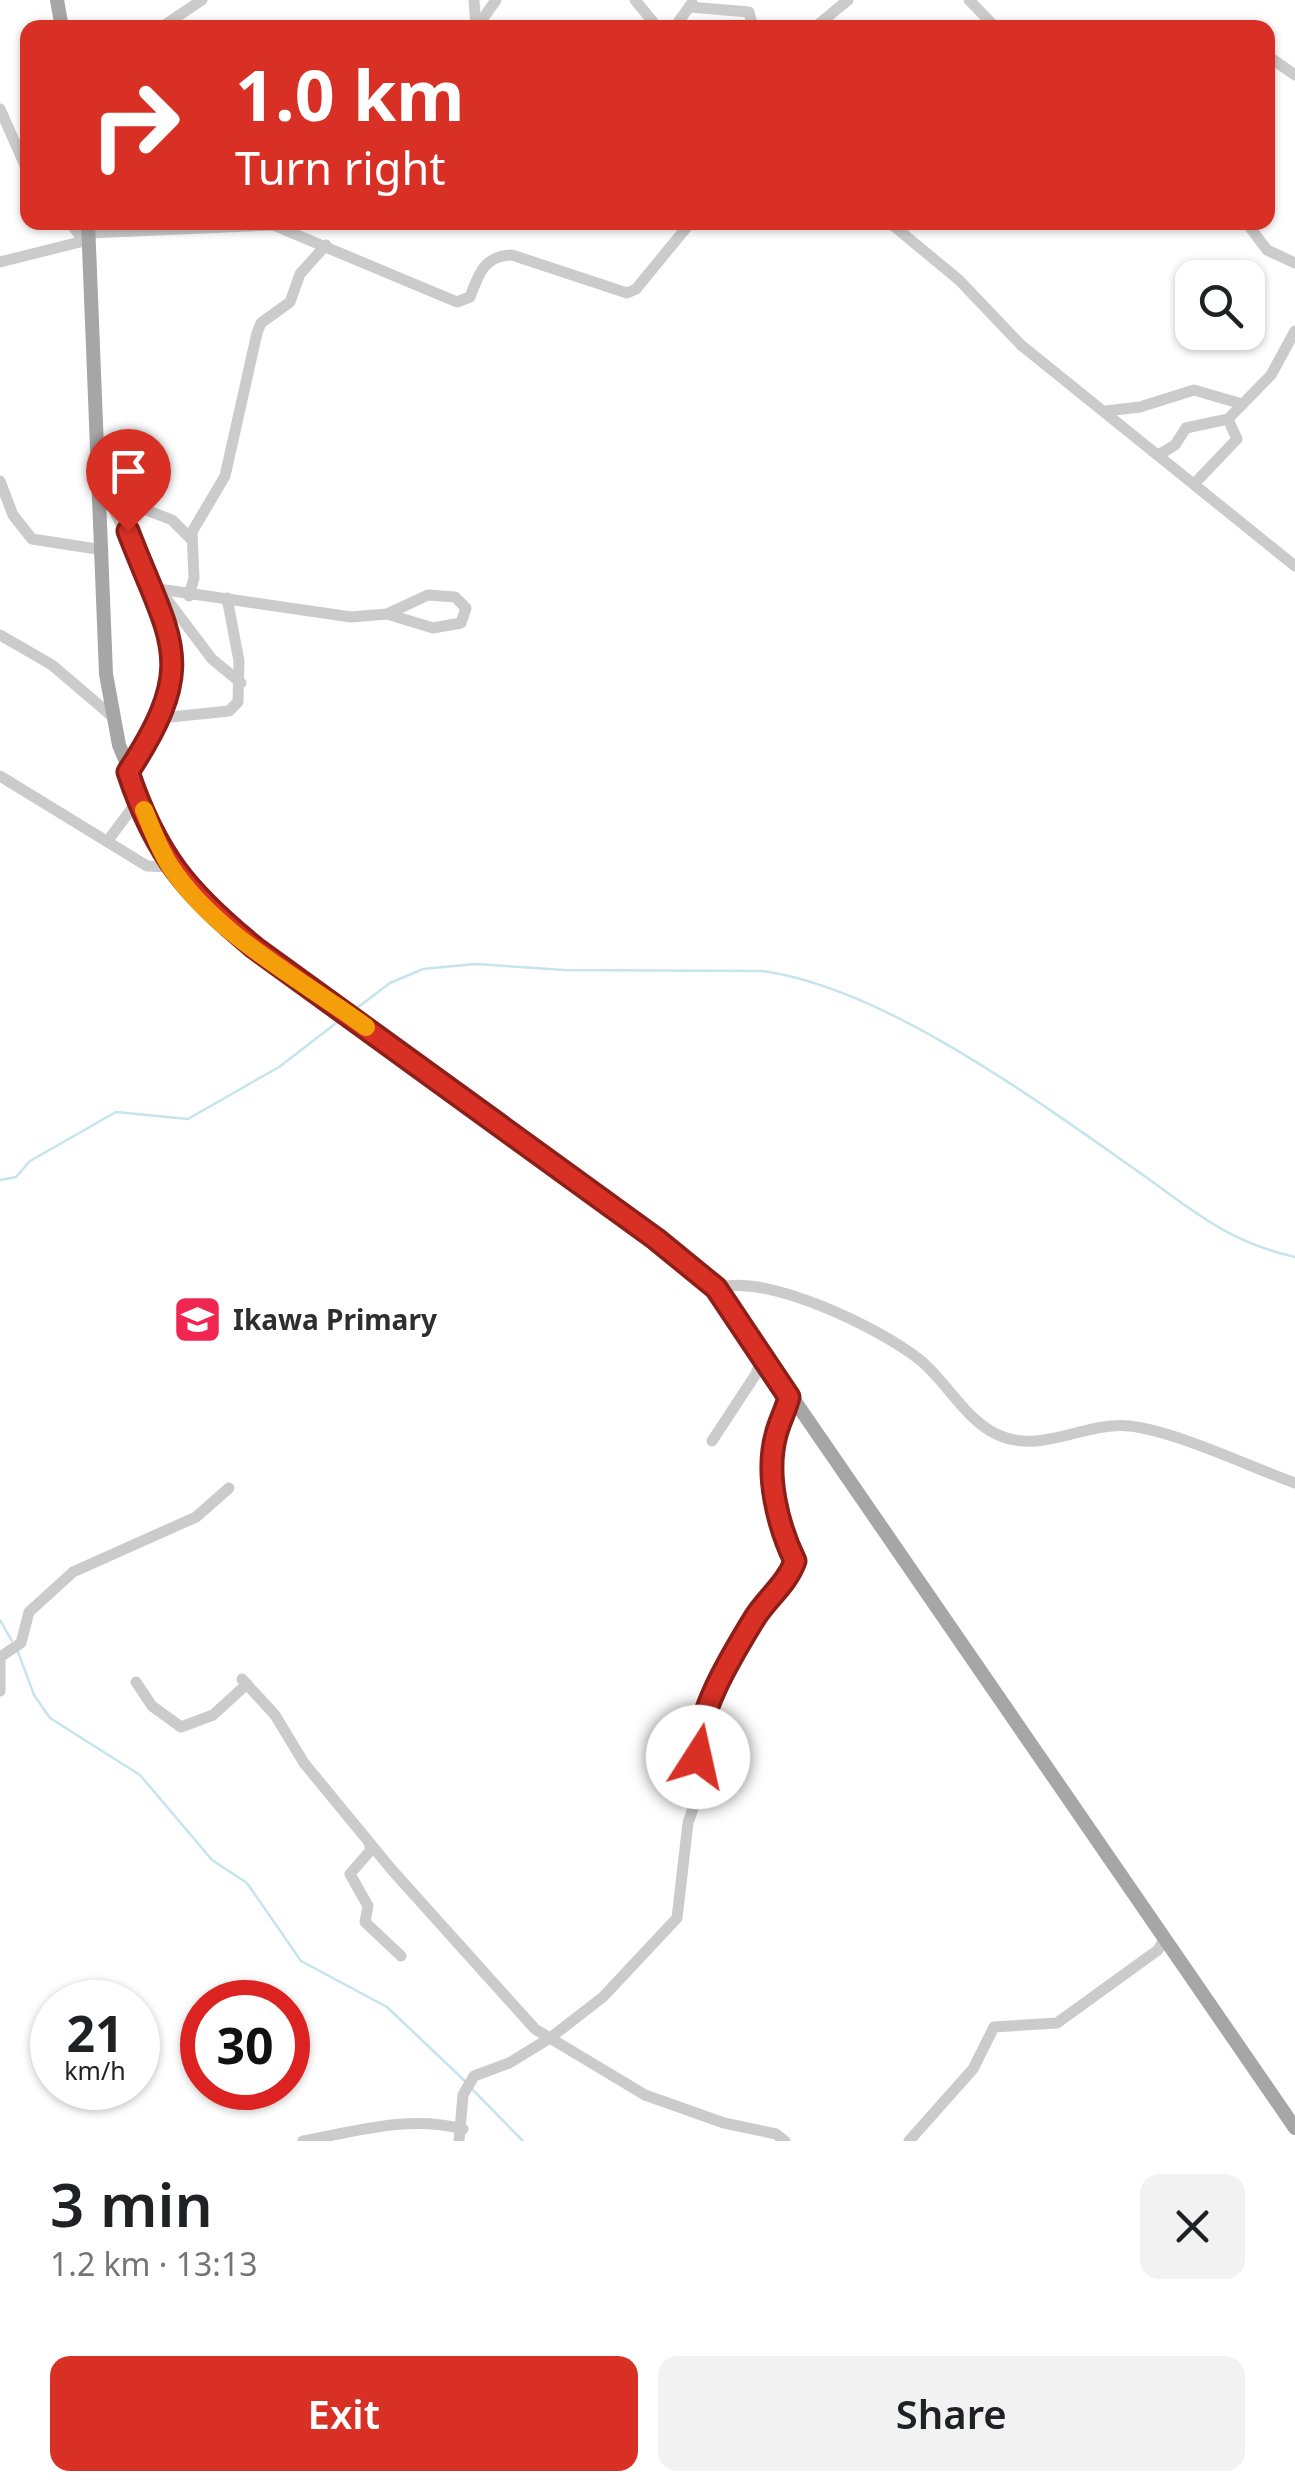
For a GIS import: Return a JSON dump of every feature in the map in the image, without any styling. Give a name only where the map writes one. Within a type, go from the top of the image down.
[{"type":"main road","points":[[87,234],[105,490],[106,674],[128,772],[170,866],[194,896],[255,948],[534,1155],[656,1239],[716,1288],[1165,1938],[1289,2108],[1295,2128]]},
{"type":"street","points":[[172,20],[202,0]]},
{"type":"street","points":[[635,0],[651,20]]},
{"type":"street","points":[[824,20],[848,0]]},
{"type":"street","points":[[969,0],[988,20]]},
{"type":"street","points":[[692,4],[749,12],[751,20]]},
{"type":"street","points":[[0,109],[20,154]]},
{"type":"street","points":[[0,262],[87,234],[209,230]]},
{"type":"street","points":[[281,230],[326,245],[457,302],[470,297],[484,265],[496,256],[512,255],[619,294],[636,289],[684,230]]},
{"type":"street","points":[[899,230],[959,280],[1021,345],[1295,566]]},
{"type":"street","points":[[1252,230],[1263,246],[1295,264]]},
{"type":"street","points":[[189,596],[194,578],[191,539],[224,476],[262,323],[290,302],[300,274],[313,265],[326,245]]},
{"type":"street","points":[[1160,454],[1175,445],[1186,428],[1228,419],[1271,375],[1295,331]]},
{"type":"street","points":[[1106,411],[1140,407],[1194,390],[1242,404]]},
{"type":"street","points":[[1195,483],[1238,439],[1228,419]]},
{"type":"street","points":[[0,481],[13,515],[32,539],[103,550]]},
{"type":"street","points":[[105,490],[172,520],[191,539]]},
{"type":"street","points":[[105,490],[156,586],[212,660],[240,683]]},
{"type":"street","points":[[156,586],[189,596],[227,598],[319,614],[386,614],[444,629],[461,624],[466,608],[455,597],[428,596],[386,614]]},
{"type":"street","points":[[128,772],[160,718],[174,668],[156,586]]},
{"type":"street","points":[[160,718],[229,711],[238,702],[240,683],[227,598]]},
{"type":"street","points":[[0,635],[52,665],[114,718]]},
{"type":"street","points":[[0,776],[109,839],[147,866],[170,866]]},
{"type":"street","points":[[109,839],[139,799]]},
{"type":"street","points":[[716,1288],[752,1285],[836,1314],[886,1337],[920,1360],[979,1422],[1006,1438],[1024,1443],[1128,1426],[1295,1483]]},
{"type":"street","points":[[712,1441],[756,1374],[762,1356]]},
{"type":"street","points":[[303,2141],[358,2126],[392,2128],[424,2121],[461,2135],[464,2095],[474,2076],[509,2063],[550,2038],[603,1997],[677,1918],[688,1824],[701,1785],[700,1724],[754,1620],[795,1561],[786,1544],[773,1488],[775,1436],[789,1397]]},
{"type":"street","points":[[0,1691],[0,1657],[21,1643],[29,1612],[74,1572],[196,1517],[229,1488]]},
{"type":"street","points":[[136,1682],[152,1706],[181,1727],[213,1715],[245,1681],[276,1715],[304,1763],[370,1844],[523,2016],[550,2038],[645,2095],[724,2123],[776,2134],[785,2141]]},
{"type":"street","points":[[370,1844],[370,1852],[350,1874],[368,1906],[364,1922],[400,1956]]},
{"type":"street","points":[[909,2141],[973,2069],[994,2027],[1061,2020],[1158,1950],[1165,1938]]},
{"type":"waterway","points":[[353,1011],[390,983],[423,969],[475,964],[564,970],[762,971],[809,981],[857,999],[957,1050],[1211,1222],[1249,1242],[1295,1257]]},
{"type":"waterway","points":[[0,1180],[16,1177],[30,1161],[116,1112],[188,1119],[279,1067],[344,1017]]},
{"type":"waterway","points":[[0,1620],[12,1641]]},
{"type":"waterway","points":[[18,1652],[34,1695],[50,1718],[140,1775],[212,1860],[247,1883],[301,1961],[387,2007],[467,2083]]},
{"type":"waterway","points":[[472,2089],[523,2141]]},
{"type":"slow traffic","points":[[144,810],[170,866],[194,896],[255,948],[366,1027]]},
{"type":"place","name":"Ikawa Primary","points":[[198,1319]]},
{"type":"route","points":[[128,531],[152,584],[174,663],[174,676],[160,718],[128,772],[170,866],[194,896],[255,948],[510,1137],[656,1239],[716,1288],[789,1397],[775,1436],[773,1488],[794,1567],[754,1620],[722,1675],[700,1724],[698,1757]]}]
